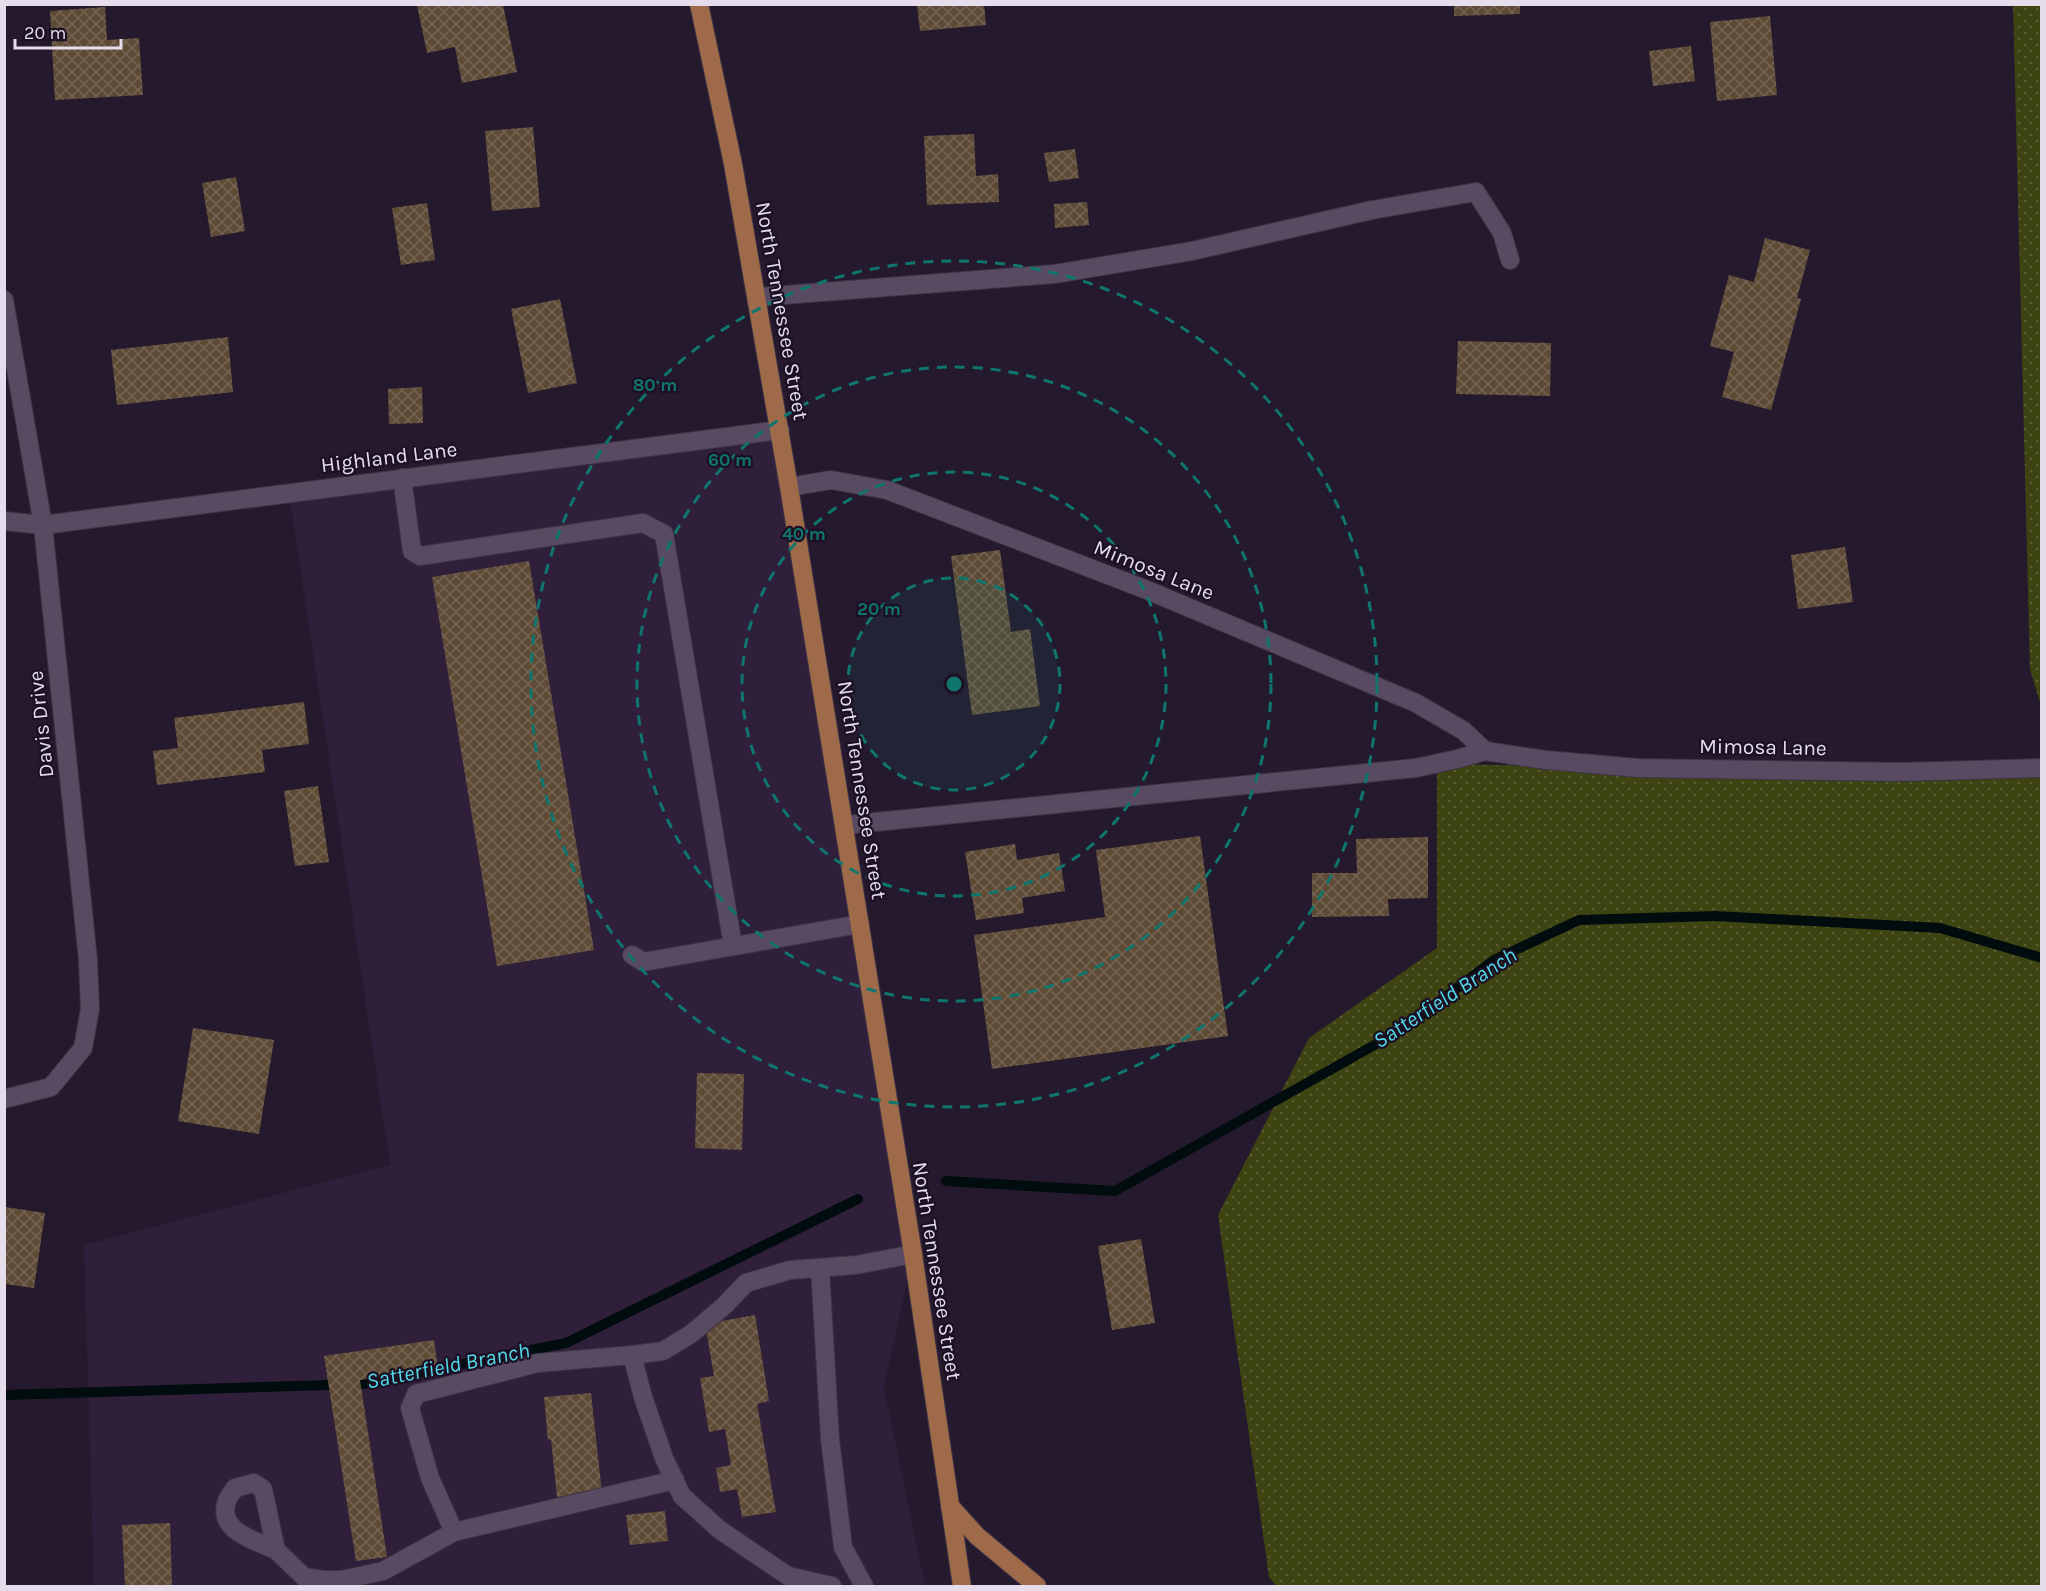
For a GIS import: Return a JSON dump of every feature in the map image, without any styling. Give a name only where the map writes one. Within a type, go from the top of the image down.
[{"type":"main road","name":"North Tennessee Street","points":[[699,4],[758,297],[913,1254],[961,1586]]},
{"type":"main road","points":[[950,1506],[978,1536],[1037,1587]]},
{"type":"street","points":[[758,297],[1054,274],[1192,251],[1372,210],[1476,192],[1502,233],[1510,260]]},
{"type":"street","name":"Davis Drive","points":[[4,300],[43,525],[88,960],[90,1009],[83,1047],[51,1087],[4,1098]]},
{"type":"street","name":"Highland Lane","points":[[4,521],[43,525],[780,430]]},
{"type":"street","points":[[402,478],[412,550],[420,556],[642,523],[664,534],[733,946]]},
{"type":"street","name":"Mimosa Lane","points":[[789,487],[831,480],[887,490],[1147,590],[1416,703],[1464,731],[1485,751]]},
{"type":"street","name":"Mimosa Lane","points":[[845,825],[1416,768],[1485,751],[1545,760],[1638,768],[1901,772],[2042,768]]},
{"type":"street","points":[[632,955],[644,962],[860,924]]},
{"type":"street","points":[[454,1532],[430,1478],[410,1408],[416,1394],[538,1363],[663,1351],[682,1340],[724,1306],[746,1283],[790,1270],[856,1265],[913,1254]]},
{"type":"street","points":[[820,1268],[830,1439],[843,1547],[864,1587]]},
{"type":"street","points":[[632,1355],[643,1397],[664,1458],[681,1496],[720,1530],[788,1576],[832,1587]]},
{"type":"street","points":[[276,1550],[304,1577],[341,1580],[383,1571],[454,1532],[675,1480]]},
{"type":"shaded area","points":[[780,430],[913,1254],[884,1387],[925,1586],[94,1586],[84,1245],[390,1165],[289,493]]},
{"type":"green space","points":[[2013,5],[2042,5],[2041,706],[2030,669]]},
{"type":"green space","points":[[1437,764],[1671,768],[2041,768],[2041,1586],[1276,1586],[1269,1577],[1218,1215],[1309,1038],[1437,948]]},
{"type":"building","points":[[917,4],[984,4],[986,25],[920,31]]},
{"type":"building","points":[[1454,4],[1520,4],[1520,14],[1454,16]]},
{"type":"building","points":[[417,5],[503,5],[517,72],[462,83],[455,47],[427,53]]},
{"type":"building","points":[[105,7],[107,40],[139,38],[143,95],[55,100],[50,11]]},
{"type":"building","points":[[1770,16],[1777,95],[1717,101],[1710,22]]},
{"type":"building","points":[[1691,46],[1695,81],[1653,86],[1649,51]]},
{"type":"building","points":[[533,127],[540,207],[492,211],[485,131]]},
{"type":"building","points":[[974,134],[976,176],[998,174],[999,202],[927,205],[924,136]]},
{"type":"building","points":[[1075,149],[1079,178],[1049,182],[1044,153]]},
{"type":"building","points":[[236,177],[245,231],[211,237],[202,183]]},
{"type":"building","points":[[1087,202],[1089,225],[1055,228],[1054,204]]},
{"type":"building","points":[[427,203],[435,260],[401,265],[392,208]]},
{"type":"building","points":[[1765,238],[1810,250],[1797,298],[1801,299],[1771,410],[1722,397],[1734,352],[1710,346],[1729,275],[1754,282]]},
{"type":"building","points":[[560,299],[577,383],[528,393],[511,309]]},
{"type":"building","points":[[228,337],[233,392],[117,405],[111,350]]},
{"type":"building","points":[[1458,341],[1551,343],[1550,396],[1456,394]]},
{"type":"building","points":[[422,387],[423,423],[389,424],[388,389]]},
{"type":"building","points":[[1845,547],[1853,602],[1798,609],[1791,555]]},
{"type":"building","points":[[1000,550],[1011,632],[1030,629],[1040,706],[972,715],[951,556]]},
{"type":"building","points":[[529,561],[594,950],[497,966],[432,577]]},
{"type":"building","points":[[304,702],[309,744],[262,750],[265,772],[157,785],[153,751],[178,748],[174,718]]},
{"type":"building","points":[[318,786],[329,862],[295,866],[284,791]]},
{"type":"building","points":[[1200,836],[1228,1036],[992,1069],[974,935],[1105,917],[1096,850]]},
{"type":"building","points":[[1428,837],[1428,898],[1388,899],[1389,916],[1312,917],[1312,873],[1357,873],[1356,839]]},
{"type":"building","points":[[1015,844],[1017,860],[1059,853],[1065,891],[1022,898],[1024,913],[976,920],[965,852]]},
{"type":"building","points":[[193,1028],[274,1040],[259,1134],[178,1121]]},
{"type":"building","points":[[697,1073],[744,1074],[742,1150],[695,1148]]},
{"type":"building","points":[[5,1207],[45,1213],[34,1288],[5,1284]]},
{"type":"building","points":[[1141,1239],[1155,1323],[1112,1330],[1098,1246]]},
{"type":"building","points":[[755,1315],[769,1401],[757,1404],[776,1512],[742,1517],[737,1489],[720,1492],[716,1468],[731,1465],[725,1429],[709,1432],[700,1378],[714,1376],[705,1324]]},
{"type":"building","points":[[434,1340],[438,1368],[360,1380],[387,1557],[356,1561],[324,1356]]},
{"type":"building","points":[[591,1393],[602,1493],[557,1497],[544,1397]]},
{"type":"building","points":[[665,1511],[668,1541],[630,1545],[626,1515]]},
{"type":"building","points":[[170,1523],[172,1586],[125,1586],[122,1525]]},
{"type":"waterway","name":"Satterfield Branch","points":[[946,1181],[1115,1191],[1403,1029],[1494,960],[1579,920],[1715,916],[1940,928],[2042,958]]},
{"type":"waterway","name":"Satterfield Branch","points":[[4,1395],[363,1384],[566,1343],[858,1199]]}]
